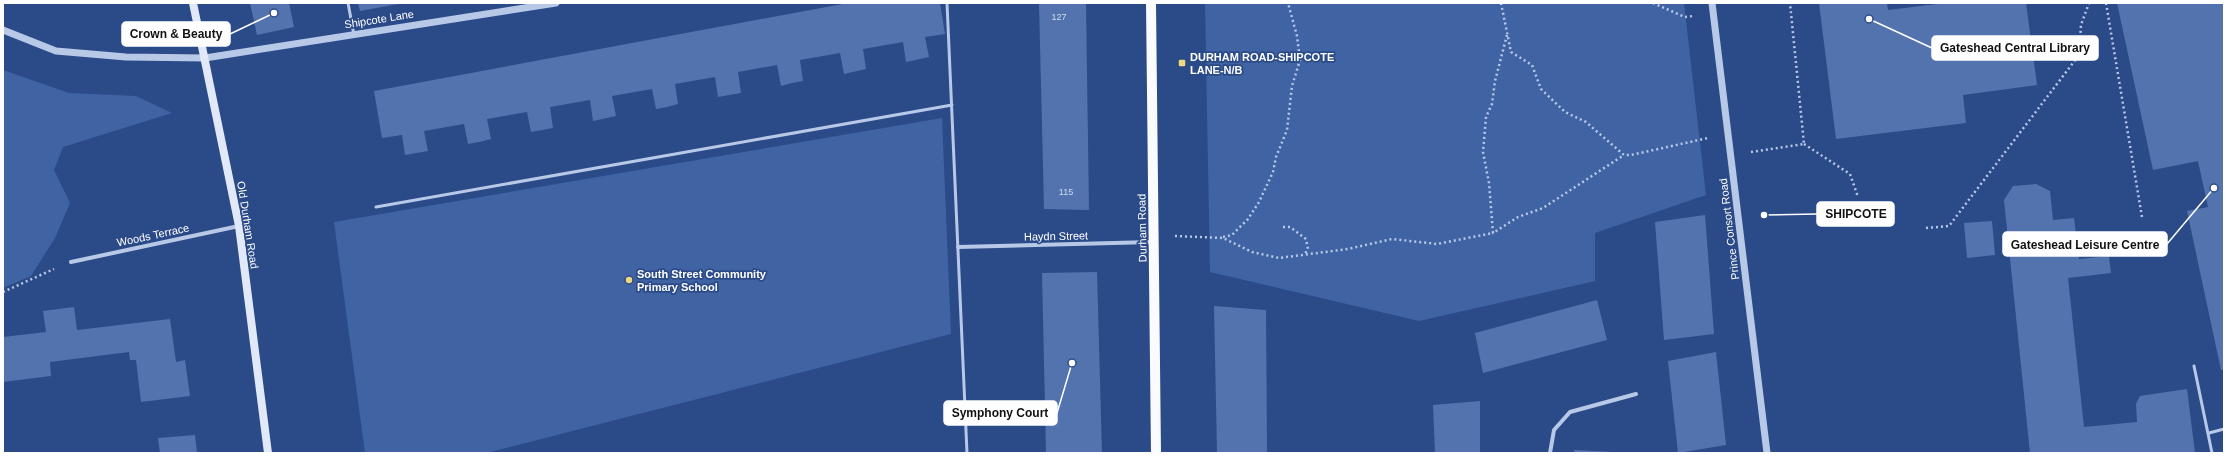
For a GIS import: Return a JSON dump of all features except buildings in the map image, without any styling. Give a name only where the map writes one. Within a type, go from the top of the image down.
[{"type":"main road","name":"Old Durham Road","points":[[193,3],[206,58],[239,226],[268,453]]},
{"type":"main road","name":"Durham Road","points":[[1151,3],[1156,453]]},
{"type":"street","name":"Shipcote Lane","points":[[3,30],[56,51],[126,57],[206,58],[556,3]]},
{"type":"street","name":"Prince Consort Road","points":[[1712,3],[1767,453]]},
{"type":"street","name":"Woods Terrace","points":[[71,262],[239,226]]},
{"type":"street","name":"Haydn Street","points":[[958,247],[1154,239]]},
{"type":"street","points":[[1550,453],[1554,430],[1570,412],[1636,394]]},
{"type":"lane","points":[[348,3],[354,34]]},
{"type":"lane","points":[[947,3],[967,453]]},
{"type":"lane","points":[[376,207],[952,105]]},
{"type":"lane","points":[[2194,366],[2212,453]]},
{"type":"lane","points":[[2209,433],[2224,429]]},
{"type":"path","points":[[1154,239],[1223,238],[1232,235],[1248,220],[1259,202],[1273,172],[1276,157],[1287,130],[1292,86],[1300,60],[1297,36],[1288,3]]},
{"type":"path","points":[[1501,3],[1511,52],[1532,65],[1541,89],[1565,112],[1586,122],[1624,155]]},
{"type":"path","points":[[1653,3],[1685,16],[1713,14]]},
{"type":"path","points":[[1790,3],[1804,144]]},
{"type":"path","points":[[1926,228],[1949,226],[2079,55],[2081,24],[2089,3]]},
{"type":"path","points":[[2106,3],[2142,217]]},
{"type":"path","points":[[1493,233],[1490,183],[1483,152],[1486,117],[1492,104],[1495,81],[1507,35]]},
{"type":"path","points":[[1223,238],[1252,252],[1279,258],[1348,249],[1392,239],[1437,244],[1493,233],[1518,217],[1543,208],[1624,155],[1631,155],[1700,139],[1728,135]]},
{"type":"path","points":[[1731,156],[1804,144],[1850,174],[1858,197]]},
{"type":"path","points":[[1284,226],[1290,227],[1306,239],[1308,248],[1304,255]]},
{"type":"path","points":[[3,292],[71,262]]},
{"type":"shaded area","points":[[1205,3],[1684,3],[1706,195],[1595,233],[1595,281],[1419,321],[1210,272]]},
{"type":"shaded area","points":[[3,70],[69,93],[136,96],[172,113],[63,147],[54,170],[70,203],[55,238],[31,276],[3,288]]},
{"type":"shaded area","name":"South Street Community Primary School","points":[[942,118],[951,334],[487,453],[365,453],[334,222]]},
{"type":"place","name":"Crown & Beauty","points":[[274,13]]},
{"type":"place","name":"Gateshead Central Library","points":[[1869,19]]},
{"type":"place","name":"DURHAM ROAD-SHIPCOTE LANE-N/B","points":[[1182,63]]},
{"type":"place","name":"Gateshead Leisure Centre","points":[[2214,188]]},
{"type":"place","name":"SHIPCOTE","points":[[1764,215]]},
{"type":"place","name":"South Street Community Primary School","points":[[629,280]]},
{"type":"place","name":"Symphony Court","points":[[1072,363]]}]
